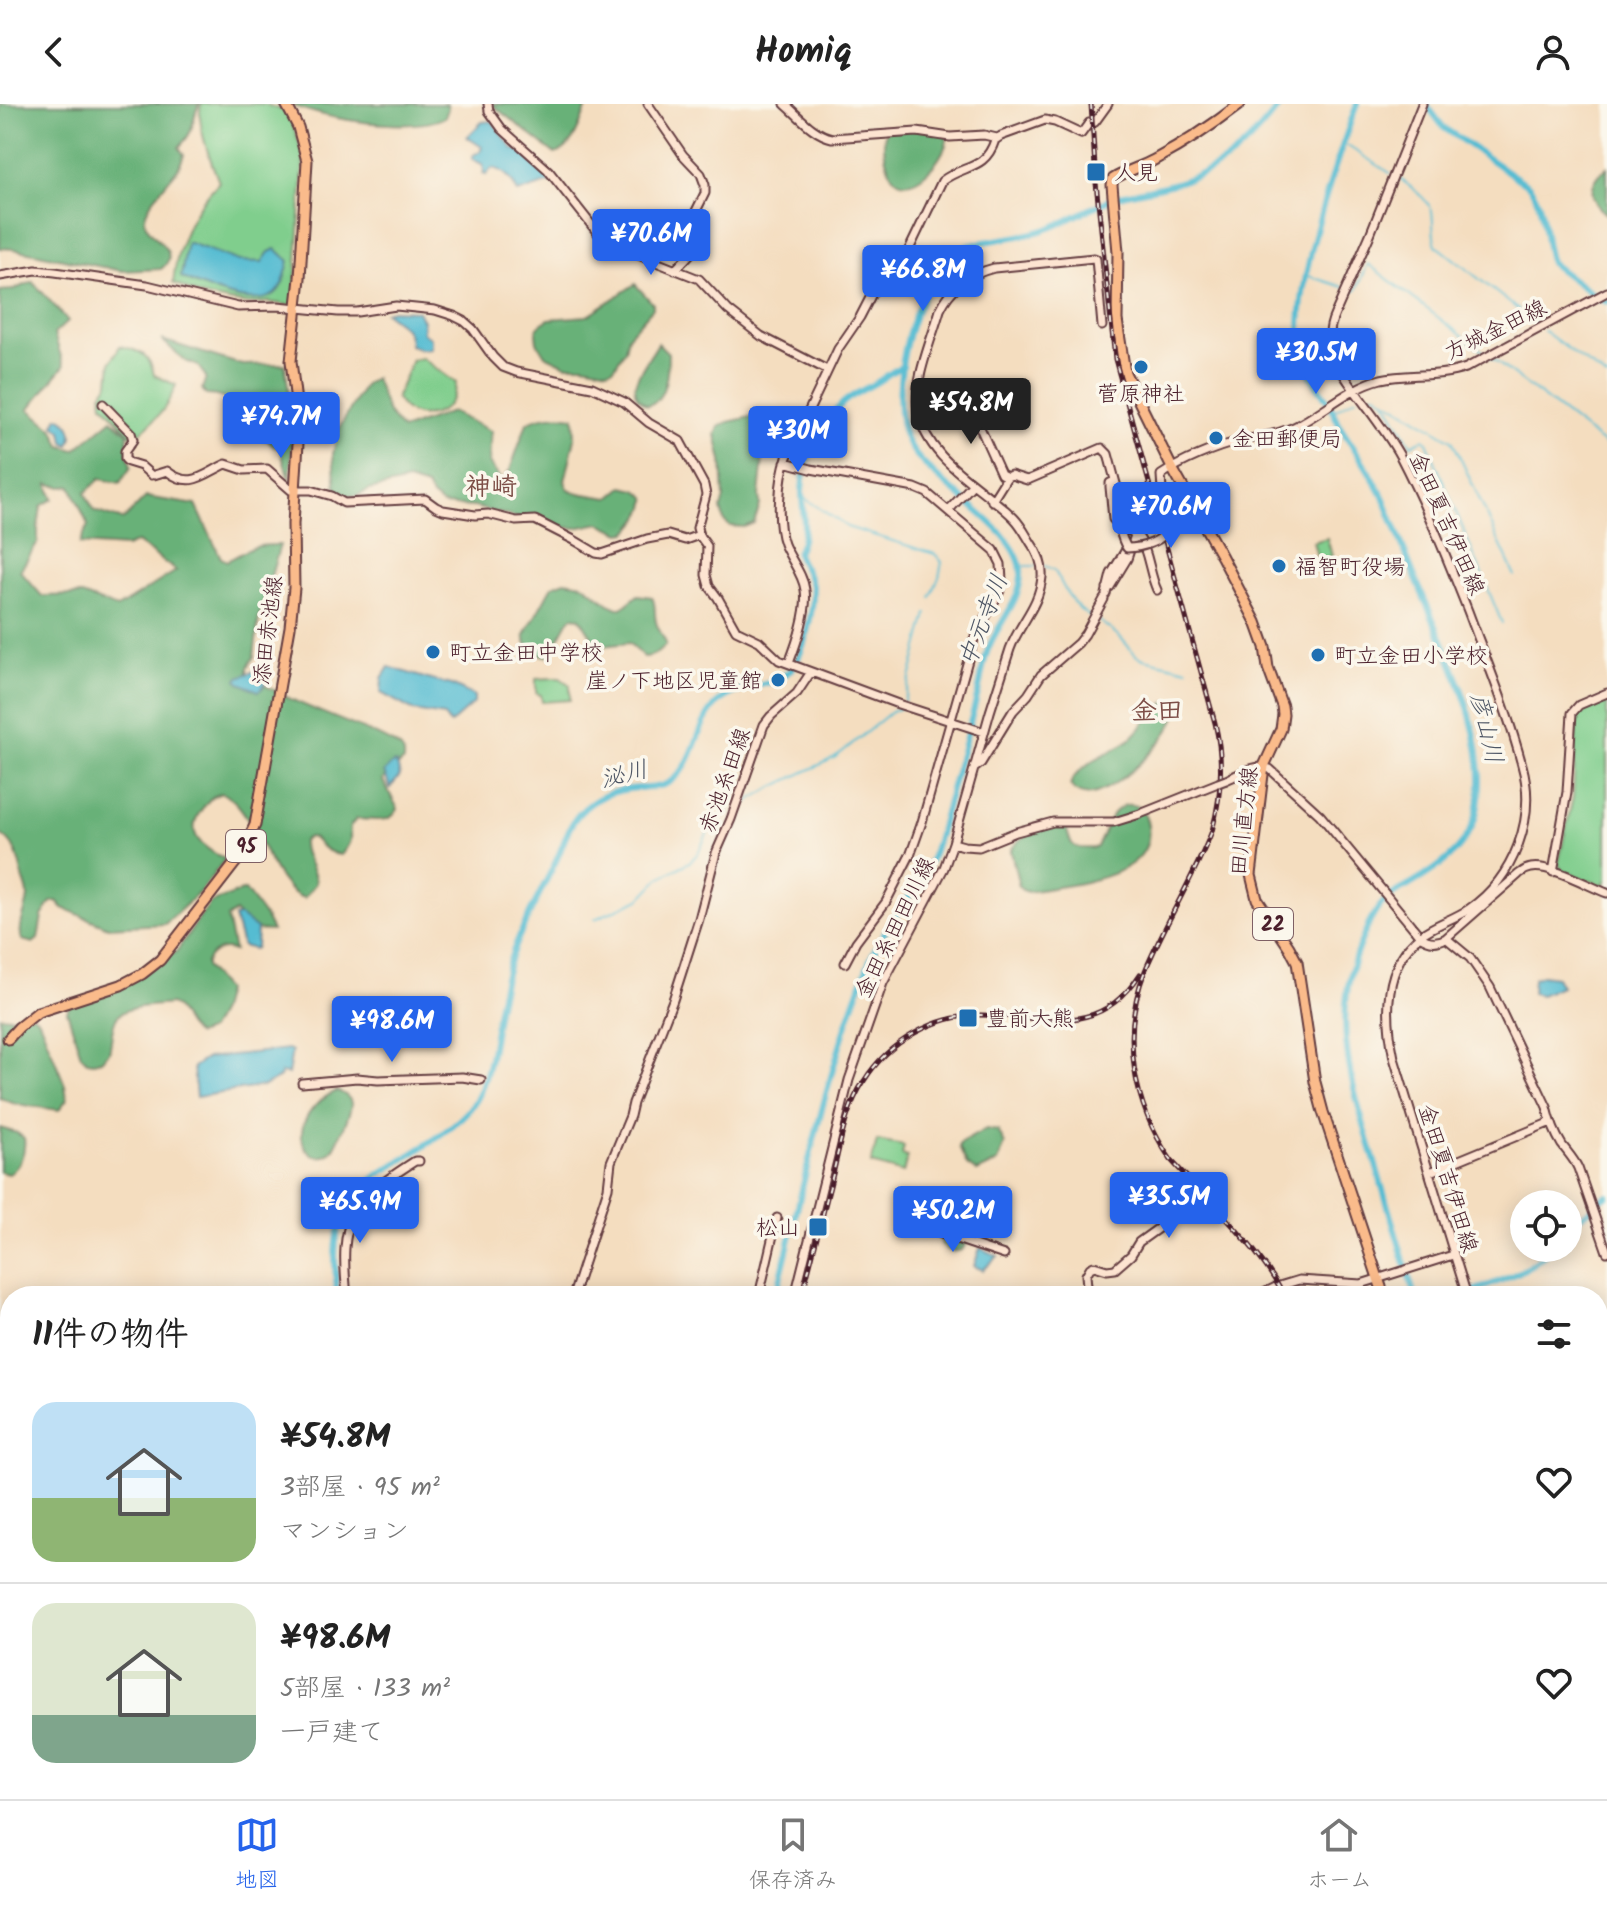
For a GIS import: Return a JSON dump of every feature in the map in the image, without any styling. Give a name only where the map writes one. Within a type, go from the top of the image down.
[{"type":"main road","name":"添田赤池線","points":[[8,1039],[38,1012],[121,985],[151,968],[169,950],[246,848],[258,814],[294,588],[293,528],[299,427],[291,361],[307,161],[298,127],[286,104]]},
{"type":"main road","name":"田川直方線","points":[[1240,104],[1185,142],[1113,179],[1117,320],[1125,373],[1172,468],[1262,634],[1268,668],[1282,706],[1281,729],[1264,766],[1252,884],[1257,899],[1297,962],[1315,1082],[1382,1286]]},
{"type":"street","points":[[488,104],[489,111],[502,129],[548,170],[601,237],[618,247],[699,279],[728,310],[761,336],[827,370]]},
{"type":"street","points":[[648,104],[683,155],[701,174],[705,185],[705,193],[695,213],[696,242],[693,251],[675,270]]},
{"type":"street","points":[[785,104],[815,131],[832,138],[917,132],[950,137],[984,135],[997,138],[1045,120],[1081,134],[1108,104]]},
{"type":"street","name":"金田夏吉伊田線","points":[[1421,108],[1330,325],[1333,358],[1353,392],[1391,441],[1427,511],[1499,691],[1523,767],[1527,790],[1521,835],[1505,873],[1475,905],[1418,934],[1394,973],[1389,991],[1388,1012],[1394,1058],[1430,1172],[1451,1256],[1463,1286]]},
{"type":"street","points":[[790,664],[800,632],[805,589],[781,535],[782,472],[785,462],[843,340],[875,288],[904,260],[942,181],[985,159],[997,138]]},
{"type":"street","points":[[953,843],[975,767],[981,731],[1014,639],[1036,603],[1042,576],[1041,561],[1012,517],[950,465],[934,447],[918,412],[920,379],[944,301],[967,278],[994,268],[1096,259],[1102,326]]},
{"type":"street","points":[[0,276],[36,270],[55,272],[147,285],[227,306],[296,307],[338,312],[396,306],[447,313],[473,329],[503,367],[592,387],[624,402],[649,423],[680,441],[704,485],[706,495],[697,528],[707,546],[706,575],[709,586],[736,630],[759,641],[779,660],[981,731]]},
{"type":"street","name":"方城金田線","points":[[1172,468],[1222,446],[1296,426],[1353,392],[1380,380],[1451,374],[1466,368],[1607,292]]},
{"type":"street","points":[[963,390],[999,471],[1007,477]]},
{"type":"street","points":[[103,404],[131,433],[133,440],[125,451],[125,459],[153,475],[167,471],[177,477],[202,479],[229,464],[244,470],[267,469],[291,490],[311,490],[344,503],[425,499],[443,510],[488,514],[516,521],[535,520],[602,554],[647,539],[668,535],[685,540],[699,535]]},
{"type":"street","points":[[992,501],[1011,475],[1027,480],[1102,448],[1108,454],[1118,491],[1119,530],[1127,548]]},
{"type":"street","points":[[785,462],[927,493],[994,550],[1003,574],[1001,589],[974,639],[922,822],[904,869],[845,963]]},
{"type":"street","points":[[1127,548],[1159,539],[1165,534],[1167,526],[1161,496],[1161,475],[1172,468]]},
{"type":"street","points":[[1115,481],[1111,482],[1110,487],[1113,519],[1141,541],[1157,590]]},
{"type":"street","points":[[948,510],[972,484]]},
{"type":"street","points":[[975,767],[981,763],[1008,717],[1041,675],[1085,634],[1127,559],[1135,535]]},
{"type":"street","points":[[1106,594],[1114,569],[1127,548]]},
{"type":"street","name":"赤池糸田線","points":[[576,1286],[608,1188],[611,1162],[673,1000],[716,853],[731,819],[757,740],[771,716],[789,702],[811,672]]},
{"type":"street","points":[[1553,872],[1567,792],[1572,713],[1577,707],[1607,693]]},
{"type":"street","points":[[1264,766],[1320,815],[1424,940],[1435,942],[1446,938],[1524,871],[1535,868],[1607,893]]},
{"type":"street","name":"金田糸田田川線","points":[[798,1286],[847,1088],[872,1014],[883,983],[937,883],[953,843],[979,847],[1053,822],[1114,822],[1251,768],[1264,766]]},
{"type":"street","points":[[1446,938],[1470,958],[1490,987],[1562,1145],[1574,1158],[1607,1252]]},
{"type":"street","points":[[302,1083],[357,1078],[462,1077],[481,1080]]},
{"type":"street","points":[[1430,1172],[1551,1122]]},
{"type":"street","points":[[346,1286],[344,1241],[352,1215],[384,1183],[419,1161]]},
{"type":"street","points":[[1087,1286],[1086,1275],[1090,1268],[1096,1266],[1111,1270],[1117,1267],[1131,1255],[1139,1242],[1199,1199]]},
{"type":"street","points":[[761,1286],[777,1218]]},
{"type":"street","points":[[912,1224],[1004,1255]]},
{"type":"street","points":[[1280,1286],[1299,1280],[1361,1284],[1451,1256]]},
{"type":"green space","points":[[0,104],[199,104],[191,130],[179,147],[184,155],[179,167],[152,201],[145,216],[147,228],[169,256],[161,269],[122,271],[0,248]]},
{"type":"green space","points":[[201,104],[264,104],[288,112],[304,156],[294,306],[228,301],[199,295],[173,283],[187,228],[219,182],[202,132]]},
{"type":"green space","points":[[287,104],[447,104],[448,109],[445,117],[435,121],[392,124],[337,118]]},
{"type":"green space","points":[[491,104],[588,104],[572,140],[555,154]]},
{"type":"green space","points":[[929,128],[946,134],[947,141],[936,163],[916,180],[905,183],[895,179],[885,152],[887,129]]},
{"type":"green space","points":[[1607,167],[1607,215],[1596,203],[1592,191],[1596,179]]},
{"type":"green space","points":[[33,282],[68,321],[54,334],[64,366],[29,409],[54,430],[61,446],[75,450],[112,419],[128,433],[127,451],[131,467],[120,483],[100,479],[85,493],[94,511],[123,520],[146,497],[196,505],[221,558],[227,561],[257,546],[280,545],[259,617],[254,657],[248,673],[290,699],[385,739],[403,752],[404,761],[383,781],[398,809],[395,814],[380,820],[357,819],[350,827],[349,842],[341,855],[326,849],[313,838],[303,841],[316,883],[304,898],[283,882],[242,810],[222,793],[206,803],[194,826],[203,845],[225,859],[201,891],[165,924],[108,927],[63,908],[57,901],[51,902],[42,916],[38,939],[33,943],[22,940],[28,891],[16,852],[0,834],[0,291]],"holes":[[[48,484],[71,486],[88,525],[80,544],[126,547],[137,542],[176,571],[117,608],[82,595],[42,596],[20,571],[38,542],[41,506],[53,499]]]},
{"type":"green space","points":[[635,284],[653,308],[628,336],[625,350],[614,368],[566,365],[545,355],[537,342],[537,328],[541,324],[549,319],[587,316]]},
{"type":"green space","points":[[162,340],[242,365],[285,364],[293,424],[290,482],[280,449],[267,440],[244,436],[231,417],[235,407],[222,398],[206,395],[202,389],[206,377],[198,366],[185,361]]},
{"type":"green space","points":[[658,343],[668,353],[667,376],[663,391],[648,405],[639,399],[635,384]]},
{"type":"green space","points":[[120,346],[143,354],[150,362],[154,375],[176,385],[159,415],[134,438],[103,404],[102,393],[109,383],[111,362]]},
{"type":"green space","points":[[422,358],[456,383],[450,402],[444,408],[422,416],[407,411],[396,398],[412,360]]},
{"type":"green space","points":[[375,378],[387,411],[402,430],[451,412],[491,431],[489,463],[502,481],[510,470],[527,423],[550,416],[574,417],[575,438],[565,481],[567,487],[582,494],[610,498],[623,487],[637,490],[646,497],[643,511],[628,532],[621,533],[600,523],[576,528],[555,527],[474,507],[443,505],[427,487],[408,481],[356,496],[343,495],[336,490],[333,454],[338,430],[365,384]]},
{"type":"green space","points":[[755,416],[767,422],[760,505],[754,523],[744,527],[730,526],[724,521],[721,509],[724,498],[722,461],[716,435],[719,427],[728,422]]},
{"type":"green space","points":[[1327,538],[1332,556],[1324,559],[1327,572],[1321,572],[1313,542]]},
{"type":"green space","points":[[565,581],[583,584],[618,608],[638,595],[652,597],[656,621],[666,644],[656,653],[644,657],[629,643],[602,646],[594,640],[580,618],[572,617],[549,656],[536,653],[526,643],[525,635],[552,586]]},
{"type":"green space","points":[[560,678],[570,685],[570,700],[542,702],[541,695],[536,693],[536,679]]},
{"type":"green space","points":[[1607,699],[1607,879],[1604,886],[1563,871],[1558,864],[1573,797],[1577,714],[1580,709]]},
{"type":"green space","points":[[1169,701],[1178,706],[1169,730],[1131,771],[1092,794],[1083,794],[1072,788],[1070,785],[1080,771],[1129,740],[1158,708]]},
{"type":"green space","points":[[1125,805],[1139,808],[1147,821],[1148,841],[1140,856],[1125,868],[1107,876],[1028,892],[1022,890],[1011,851],[1020,840],[1042,829],[1064,824],[1073,845],[1097,847],[1113,813]]},
{"type":"green space","points":[[245,890],[272,931],[252,930],[235,912],[227,918],[234,951],[218,950],[206,962],[206,967],[225,990],[220,1011],[210,1030],[197,1035],[171,1004],[132,1009],[119,1014],[116,1019],[109,1052],[101,1060],[87,1061],[81,1055],[67,1011],[70,1004],[176,952],[210,903]]},
{"type":"green space","points":[[27,1014],[39,1020],[65,1085],[67,1099],[59,1110],[15,1104],[0,1098],[0,1016]]},
{"type":"green space","points":[[337,1091],[350,1101],[346,1121],[331,1152],[322,1156],[312,1155],[302,1137],[306,1118],[319,1102]]},
{"type":"green space","points":[[0,1128],[24,1138],[21,1158],[9,1174],[0,1172]]},
{"type":"green space","points":[[986,1129],[998,1131],[1005,1144],[998,1162],[977,1172],[967,1165],[959,1147]]},
{"type":"green space","points":[[877,1141],[904,1146],[902,1155],[907,1157],[903,1173],[871,1164]]},
{"type":"green space","points":[[962,1218],[969,1225],[969,1237],[962,1250],[951,1252],[942,1245],[939,1233],[946,1222]]},
{"type":"water","points":[[492,121],[513,149],[523,152],[544,170],[550,182],[518,193],[511,180],[501,171],[492,168],[486,175],[483,174],[482,164],[472,159],[482,147],[467,137],[482,122]]},
{"type":"water","points":[[187,242],[239,261],[262,262],[269,252],[276,249],[289,261],[284,280],[277,292],[263,299],[239,298],[213,291],[181,277]]},
{"type":"water","points":[[418,311],[423,321],[423,333],[431,338],[429,349],[410,345],[405,329],[385,312]]},
{"type":"water","points":[[58,417],[71,428],[69,445],[64,442],[62,431],[54,425]]},
{"type":"water","points":[[389,667],[452,685],[474,696],[474,703],[450,724],[444,716],[414,711],[381,693],[382,678]]},
{"type":"water","points":[[263,668],[265,681],[258,691],[237,680],[239,677]]},
{"type":"water","points":[[393,763],[397,764],[400,776],[390,788],[384,772]]},
{"type":"water","points":[[240,916],[257,929],[254,949],[242,946],[234,917]]},
{"type":"water","points":[[1542,975],[1556,977],[1561,986],[1541,995],[1532,993],[1533,979]]},
{"type":"water","points":[[292,1051],[288,1074],[281,1073],[280,1077],[264,1086],[196,1097],[193,1067],[207,1058]]},
{"type":"water","points":[[980,1248],[998,1256],[983,1270],[974,1266]]},
{"type":"waterway","name":"中元寺川","points":[[778,1286],[817,1129],[853,1005],[874,950],[932,856],[987,652],[1012,606],[1021,576],[1018,559],[1008,541],[918,458],[907,441],[900,412],[900,379],[918,306],[936,274],[962,249],[972,244],[1041,231],[1117,197],[1203,173],[1218,166],[1244,146],[1281,104]]},
{"type":"waterway","name":"彦山川","points":[[1357,104],[1315,234],[1301,307],[1300,339],[1307,369],[1385,501],[1455,670],[1473,727],[1480,784],[1473,824],[1460,846],[1442,864],[1390,897],[1372,917],[1356,955],[1345,1008],[1345,1034],[1353,1085],[1412,1286]]},
{"type":"waterway","points":[[1426,104],[1444,128],[1529,186],[1539,204],[1551,263],[1607,302]]},
{"type":"waterway","points":[[1343,143],[1390,173]]},
{"type":"waterway","points":[[1396,176],[1430,207],[1436,245],[1539,326]]},
{"type":"waterway","points":[[1306,275],[1356,291],[1368,264],[1485,353]]},
{"type":"waterway","points":[[1544,331],[1607,378]]},
{"type":"waterway","points":[[1490,357],[1607,446]]},
{"type":"waterway","name":"泌川","points":[[336,1286],[338,1229],[351,1202],[377,1175],[456,1123],[474,1103],[487,1070],[512,955],[575,819],[592,803],[613,792],[668,783],[684,768],[707,716],[719,702],[739,691],[775,681],[793,667],[805,640],[813,594],[811,582],[797,553],[804,529],[802,491],[809,455],[827,421],[844,402],[903,366]]},
{"type":"waterway","points":[[1362,396],[1376,394],[1452,440],[1515,576]]},
{"type":"waterway","points":[[1333,411],[1356,398]]},
{"type":"waterway","points":[[1385,400],[1411,445],[1423,439],[1427,442],[1502,623]]},
{"type":"waterway","points":[[803,497],[847,527],[935,554],[942,562],[931,597]]},
{"type":"waterway","points":[[1021,566],[1037,566]]},
{"type":"waterway","points":[[1044,566],[1054,570],[1074,603],[1092,617]]},
{"type":"waterway","points":[[904,701],[927,614]]},
{"type":"waterway","points":[[1098,620],[1120,637],[1137,656],[1188,669]]},
{"type":"waterway","points":[[739,807],[836,757],[891,712],[902,707]]},
{"type":"waterway","points":[[595,919],[640,899],[660,878],[691,861],[708,832],[719,818],[729,812]]},
{"type":"waterway","points":[[1582,1216],[1607,1195]]},
{"type":"waterway","points":[[1487,1286],[1535,1262]]},
{"type":"railway","points":[[1091,104],[1096,183],[1115,359],[1215,723],[1221,764],[1220,790],[1212,831],[1153,953],[1137,995],[1133,1019],[1134,1068],[1147,1116],[1171,1160],[1247,1241],[1278,1286]]},
{"type":"railway","points":[[805,1286],[848,1116],[857,1092],[886,1054],[914,1033],[964,1016],[1047,1019],[1088,1016],[1124,995],[1140,974]]},
{"type":"place","name":"人見","points":[[1096,172]]},
{"type":"place","name":"菅原神社","points":[[1141,367]]},
{"type":"place","name":"金田郵便局","points":[[1216,438]]},
{"type":"place","name":"福智町役場","points":[[1279,566]]},
{"type":"place","name":"町立金田中学校","points":[[433,652]]},
{"type":"place","name":"町立金田小学校","points":[[1318,655]]},
{"type":"place","name":"崖ノ下地区児童館","points":[[778,680]]},
{"type":"place","name":"豊前大熊","points":[[968,1018]]},
{"type":"place","name":"松山","points":[[818,1227]]},
{"type":"district","name":"神崎","points":[[491,486]]},
{"type":"district","name":"金田","points":[[1157,710]]}]
